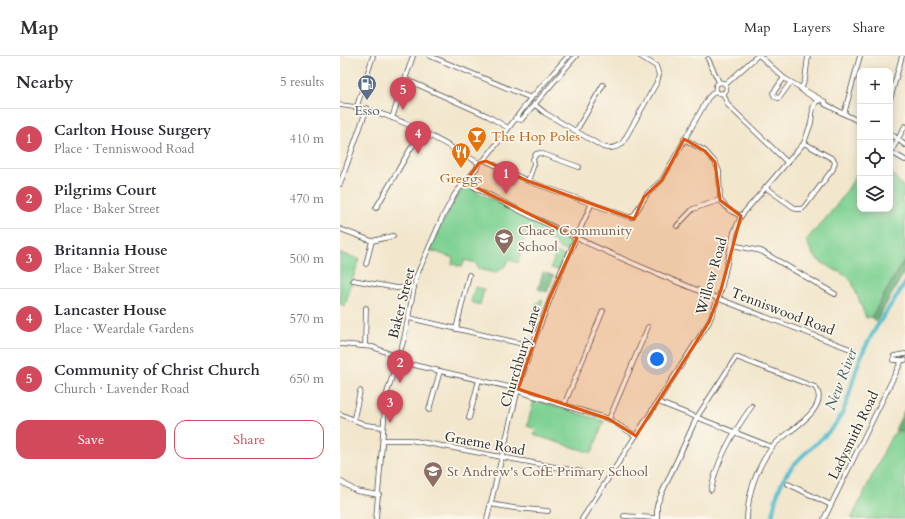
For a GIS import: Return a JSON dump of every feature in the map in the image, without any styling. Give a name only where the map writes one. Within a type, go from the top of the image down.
[{"type":"street","points":[[357,106],[373,56]]},
{"type":"street","points":[[392,118],[413,56]]},
{"type":"street","points":[[430,56],[531,98]]},
{"type":"street","name":"Baker Street","points":[[376,519],[386,396],[409,318],[414,287],[442,218],[465,182],[531,98],[568,56]]},
{"type":"street","name":"Baker Street","points":[[515,118],[521,120],[576,56]]},
{"type":"street","points":[[534,104],[545,113],[608,148],[618,147],[622,144],[658,78],[656,66],[640,56]]},
{"type":"street","points":[[788,163],[728,105],[723,93],[726,84],[757,56],[790,83],[857,120]]},
{"type":"street","points":[[760,56],[770,66]]},
{"type":"street","points":[[802,90],[805,80],[808,56]]},
{"type":"street","points":[[844,114],[860,56]]},
{"type":"street","points":[[893,89],[902,56]]},
{"type":"street","points":[[340,105],[367,108],[423,132],[482,161],[528,181],[629,218],[636,214],[644,197],[662,180],[708,98],[716,90],[719,82],[708,59]]},
{"type":"street","points":[[784,78],[773,93],[774,97],[780,97],[790,83]]},
{"type":"street","points":[[405,80],[466,106],[508,128]]},
{"type":"street","points":[[719,82],[726,84]]},
{"type":"street","points":[[576,131],[603,85]]},
{"type":"street","points":[[716,90],[723,93]]},
{"type":"street","name":"Willow Road","points":[[582,519],[709,322],[718,298],[741,216],[804,143],[811,123],[813,108],[818,99]]},
{"type":"street","points":[[340,184],[367,108]]},
{"type":"street","points":[[893,148],[905,126]]},
{"type":"street","points":[[376,208],[411,148],[423,132]]},
{"type":"street","points":[[893,135],[905,144]]},
{"type":"street","points":[[684,139],[705,151],[716,162],[719,171],[720,200],[729,210],[741,216]]},
{"type":"street","points":[[765,187],[796,209],[802,209],[805,206],[833,169],[835,162],[833,159],[804,143]]},
{"type":"street","points":[[528,181],[534,164],[533,159],[536,154],[540,153],[579,167]]},
{"type":"street","points":[[893,154],[905,160]]},
{"type":"street","name":"Tenniswood Road","points":[[465,182],[613,256],[853,350]]},
{"type":"street","points":[[678,226],[693,209],[720,200]]},
{"type":"street","name":"Churchbury Lane","points":[[487,519],[518,389],[532,346],[559,276],[577,238],[589,204]]},
{"type":"street","points":[[340,229],[372,241],[394,236]]},
{"type":"street","points":[[366,264],[372,241]]},
{"type":"street","points":[[732,245],[761,251],[834,294]]},
{"type":"street","points":[[456,328],[469,275]]},
{"type":"street","points":[[353,280],[396,288],[414,287]]},
{"type":"street","points":[[365,346],[366,308]]},
{"type":"street","points":[[564,405],[603,311]]},
{"type":"street","points":[[409,318],[532,346]]},
{"type":"street","points":[[609,419],[648,327]]},
{"type":"street","points":[[340,344],[365,346],[398,357]]},
{"type":"street","points":[[903,360],[893,358],[905,354]]},
{"type":"street","points":[[624,516],[656,518],[657,505],[661,495],[697,417],[733,359],[736,357],[815,387],[818,390],[816,402],[810,415],[772,447],[754,478],[749,500],[747,519]]},
{"type":"street","name":"Ladysmith Road","points":[[824,519],[903,360]]},
{"type":"street","points":[[414,365],[518,389],[522,392],[609,419],[636,436]]},
{"type":"street","points":[[429,410],[440,371]]},
{"type":"street","points":[[469,418],[479,380]]},
{"type":"street","points":[[354,418],[360,391]]},
{"type":"street","points":[[658,402],[772,447]]},
{"type":"street","points":[[711,490],[714,472],[734,431],[752,406]]},
{"type":"street","points":[[340,414],[354,418],[366,425],[383,426]]},
{"type":"street","name":"Graeme Road","points":[[383,440],[410,440],[582,472]]},
{"type":"street","points":[[340,481],[356,491],[379,495]]},
{"type":"street","points":[[788,484],[831,505]]},
{"type":"street","points":[[490,504],[548,511]]},
{"type":"highlighted area","points":[[684,139],[705,151],[715,162],[720,200],[741,216],[721,290],[709,322],[636,436],[609,419],[518,389],[549,299],[577,238],[465,182],[479,163],[486,161],[528,181],[634,219],[644,197],[662,180]]},
{"type":"green space","points":[[857,173],[857,212],[893,212],[893,175],[905,189],[905,194],[901,201],[905,204],[905,258],[871,317],[866,318],[852,282],[846,276],[819,261],[813,255],[806,240],[829,215]]},
{"type":"green space","points":[[466,185],[494,201],[566,235],[570,245],[567,251],[560,249],[554,241],[526,234],[518,263],[509,260],[503,268],[495,273],[478,269],[476,263],[465,260],[462,267],[452,264],[453,258],[430,250],[450,208]]},
{"type":"green space","points":[[556,252],[565,256],[558,270],[551,268]]},
{"type":"green space","points":[[340,253],[359,259],[345,306],[340,304]]},
{"type":"green space","points":[[905,259],[905,271],[876,322],[872,318]]},
{"type":"green space","points":[[543,272],[554,276],[547,292],[538,289]]},
{"type":"green space","points":[[475,287],[484,289],[480,305],[471,302]]},
{"type":"green space","points":[[541,299],[543,300],[536,321],[531,320],[536,304]]},
{"type":"green space","points":[[534,400],[604,421],[592,453],[534,435],[536,429],[527,426]]},
{"type":"green space","points":[[905,409],[905,431],[895,430]]},
{"type":"green space","points":[[895,432],[905,432],[905,519],[851,519],[892,435],[894,435]]},
{"type":"waterway","name":"New River","points":[[772,519],[776,498],[783,480],[794,464],[836,424],[846,406],[856,369],[868,341],[905,283]]},
{"type":"place","name":"Esso","points":[[367,101]]},
{"type":"place","name":"Community of Christ Church","points":[[403,110]]},
{"type":"place","name":"The Hop Poles","points":[[477,153]]},
{"type":"place","name":"Lancaster House","points":[[418,154]]},
{"type":"place","name":"Greggs","points":[[461,169]]},
{"type":"place","name":"Carlton House Surgery","points":[[506,194]]},
{"type":"place","name":"Chace Community School","points":[[504,255]]},
{"type":"place","name":"Pilgrims Court","points":[[400,383]]},
{"type":"place","name":"Britannia House","points":[[390,423]]},
{"type":"place","name":"St Andrew's CofE Primary School","points":[[433,488]]}]
